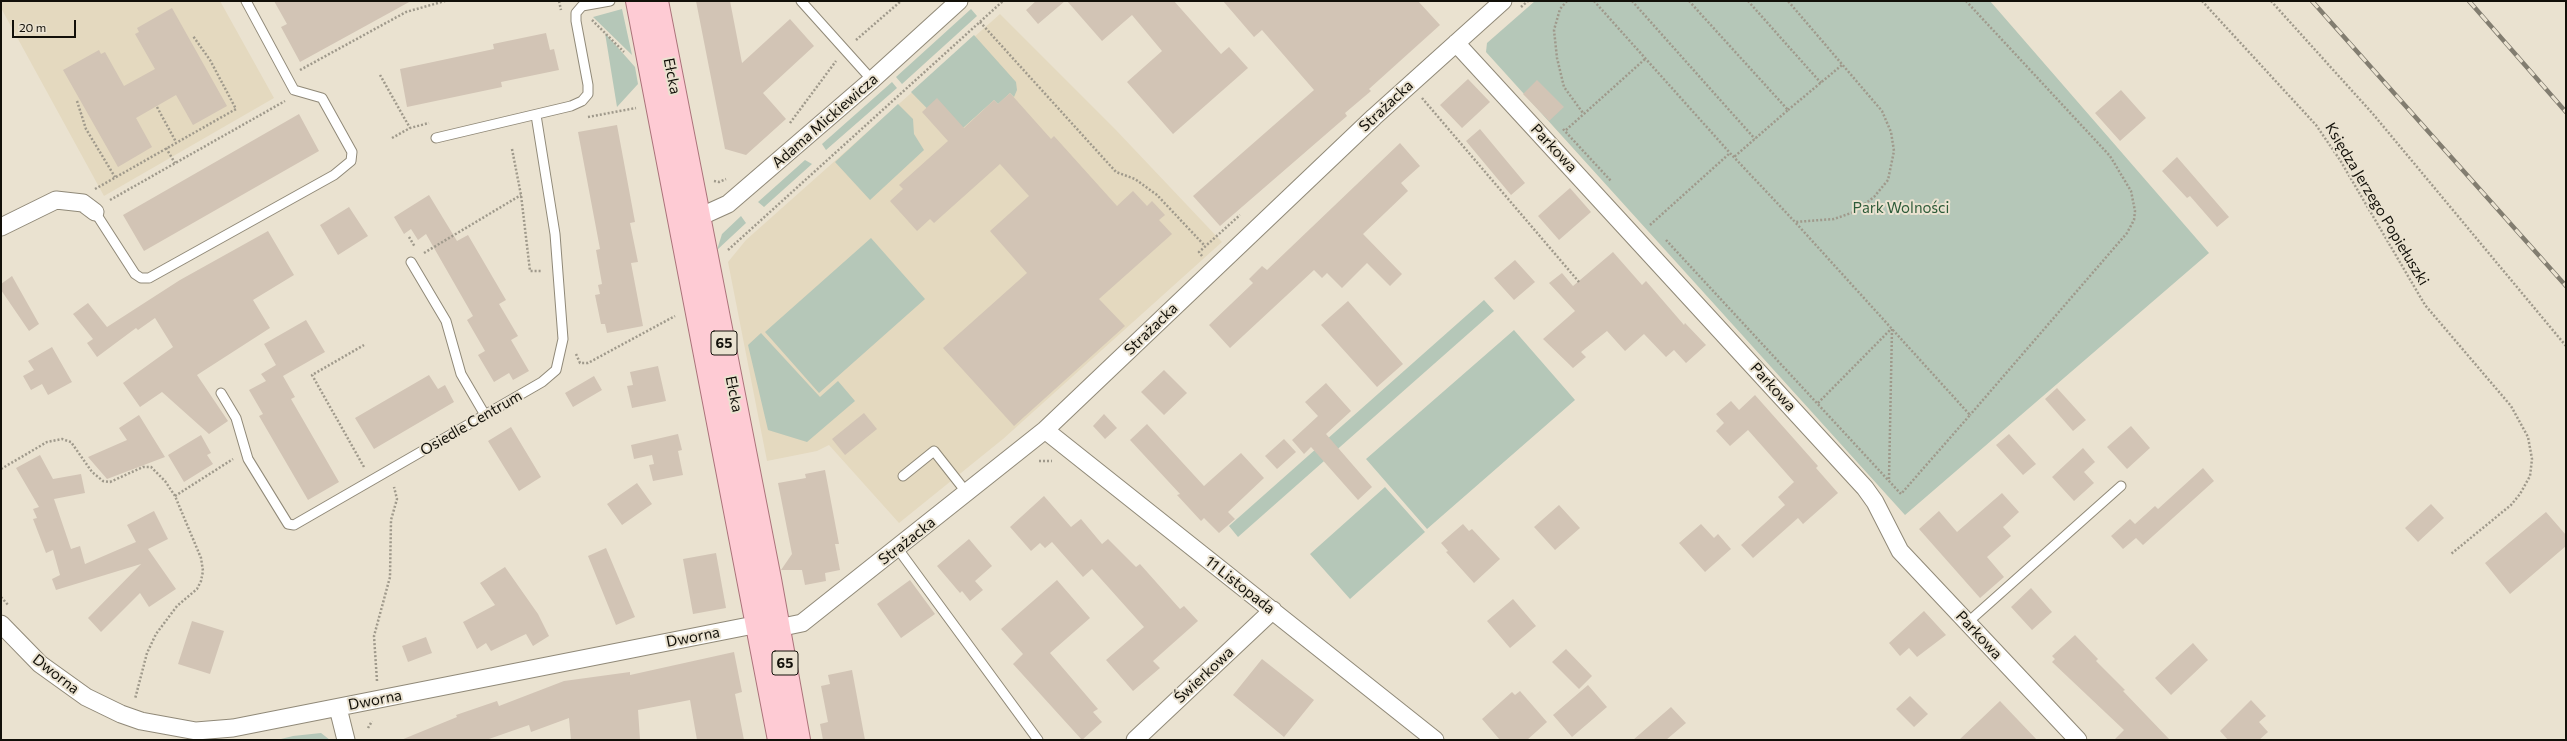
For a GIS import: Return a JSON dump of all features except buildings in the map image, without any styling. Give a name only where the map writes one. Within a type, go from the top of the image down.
[{"type":"main road","name":"Ełcka","points":[[637,1],[678,220],[799,740]]},
{"type":"main road","name":"Ełcka","points":[[657,1],[699,215],[771,624],[779,740]]},
{"type":"street","name":"Adama Mickiewicza","points":[[678,220],[699,215],[728,204],[872,80],[959,1]]},
{"type":"street","name":"Strażacka","points":[[771,624],[802,623],[898,549],[1045,430],[1409,85],[1503,1]]},
{"type":"street","name":"Parkowa","points":[[1456,43],[1865,488],[1875,502],[1900,551],[2078,740]]},
{"type":"street","points":[[1,227],[56,200],[83,203],[95,212]]},
{"type":"street","name":"11 Listopada","points":[[1045,430],[1273,610],[1434,740]]},
{"type":"street","name":"Świerkowa","points":[[1135,740],[1273,610]]},
{"type":"street","name":"Dworna","points":[[1,624],[25,650],[58,679],[86,697],[130,718],[176,729],[214,731],[771,624]]},
{"type":"street","points":[[338,708],[346,740]]},
{"type":"lane","points":[[95,212],[135,274],[141,278],[149,278],[334,175],[351,161],[352,152],[322,98],[294,90],[246,1]]},
{"type":"lane","points":[[436,138],[536,115],[571,106],[582,101],[588,94],[588,85],[576,21],[579,10],[582,6],[610,1]]},
{"type":"lane","points":[[801,1],[872,80]]},
{"type":"lane","name":"Osiedle Centrum","points":[[221,393],[236,418],[248,459],[288,524],[294,525],[542,382],[556,370],[560,359],[563,339],[556,234],[547,171],[536,115]]},
{"type":"lane","points":[[412,262],[446,321],[461,374],[485,415]]},
{"type":"lane","points":[[903,476],[934,451],[967,493]]},
{"type":"lane","points":[[1967,623],[2121,486]]},
{"type":"lane","points":[[898,549],[1038,740]]},
{"type":"path","points":[[293,68],[302,71],[406,12],[445,1]]},
{"type":"path","points":[[559,1],[562,16]]},
{"type":"path","points":[[785,128],[845,50],[901,1]]},
{"type":"path","points":[[726,253],[734,242],[1003,1]]},
{"type":"path","points":[[1567,1],[1560,9],[1554,30],[1557,58],[1564,87],[1583,113]]},
{"type":"path","points":[[1594,1],[1730,153],[1795,222],[1970,415]]},
{"type":"path","points":[[1632,1],[1755,138]]},
{"type":"path","points":[[1689,1],[1788,110]]},
{"type":"path","points":[[1748,1],[1820,83]]},
{"type":"path","points":[[1788,1],[1882,110],[1891,132],[1894,151],[1888,180],[1874,197],[1854,212],[1834,219],[1795,222]]},
{"type":"path","points":[[1661,235],[1901,494],[2127,233],[2134,220],[2135,211],[2131,191],[2110,156],[1966,1]]},
{"type":"path","name":"Księdza Jerzego Popiełuszki","points":[[2202,1],[2316,125],[2340,160],[2425,305],[2511,406],[2528,437],[2532,459],[2530,476],[2511,505],[2451,554]]},
{"type":"path","points":[[2271,1],[2373,114],[2566,346]]},
{"type":"path","points":[[579,10],[605,31],[626,54]]},
{"type":"path","points":[[980,22],[1116,172],[1135,179],[1157,195],[1206,246]]},
{"type":"path","points":[[92,190],[236,109],[210,60],[193,36]]},
{"type":"path","points":[[1613,183],[1566,130],[1583,113],[1645,59]]},
{"type":"path","points":[[1734,157],[1842,65]]},
{"type":"path","points":[[380,75],[410,128]]},
{"type":"path","points":[[1409,85],[1422,97],[1579,282]]},
{"type":"path","points":[[1417,102],[1427,92]]},
{"type":"path","points":[[109,200],[287,100]]},
{"type":"path","points":[[76,101],[86,129],[115,177]]},
{"type":"path","points":[[157,107],[176,142]]},
{"type":"path","points":[[587,117],[639,107]]},
{"type":"path","points":[[392,138],[410,128],[433,123]]},
{"type":"path","points":[[166,148],[175,163]]},
{"type":"path","points":[[512,149],[521,195],[530,271],[541,270],[547,276]]},
{"type":"path","points":[[1635,236],[1730,153]]},
{"type":"path","points":[[711,180],[718,182],[732,174]]},
{"type":"path","points":[[420,255],[521,195]]},
{"type":"path","points":[[1645,218],[1656,229]]},
{"type":"path","points":[[576,353],[580,363],[588,363],[678,314]]},
{"type":"path","points":[[1818,403],[1892,328]]},
{"type":"path","points":[[1888,479],[1892,328]]},
{"type":"path","points":[[364,345],[312,375],[366,471]]},
{"type":"path","points":[[1,469],[47,442],[62,439],[71,442],[99,479],[110,482],[143,467],[151,468],[165,481],[174,496],[201,558],[203,571],[202,581],[197,589],[177,606],[156,634],[147,653],[130,718]]},
{"type":"path","points":[[174,496],[246,451]]},
{"type":"path","points":[[1032,464],[1046,460],[1057,461]]},
{"type":"path","points":[[377,682],[374,636],[390,577],[391,520],[397,499],[394,487]]},
{"type":"path","points":[[1,597],[11,608]]},
{"type":"path","points":[[370,683],[385,680]]},
{"type":"path","points":[[128,696],[140,700]]},
{"type":"path","points":[[368,728],[373,720]]},
{"type":"shaded area","points":[[1,1],[220,1],[274,98],[104,196],[1,8]]},
{"type":"shaded area","points":[[1000,14],[1115,129],[1222,242],[1003,439],[899,523],[829,445],[817,451],[767,461],[728,262],[746,240]]},
{"type":"green space","name":"Park Wolności","points":[[1535,1],[1990,1],[2209,253],[1905,515],[1486,52],[1487,43]]},
{"type":"green space","points":[[622,9],[632,55],[593,17]]},
{"type":"green space","points":[[971,9],[977,16],[902,84],[896,77]]},
{"type":"green space","points":[[605,33],[635,67],[638,84],[617,107]]},
{"type":"green space","points":[[974,35],[1016,82],[1017,90],[1014,97],[1010,93],[998,104],[994,100],[954,136],[911,92]]},
{"type":"green space","points":[[892,82],[897,88],[826,150],[822,144]]},
{"type":"green space","points":[[898,104],[913,119],[914,134],[924,150],[870,200],[835,162]]},
{"type":"green space","points":[[805,160],[812,164],[764,207],[758,202]]},
{"type":"green space","points":[[741,216],[746,223],[717,250],[722,234]]},
{"type":"green space","points":[[871,238],[925,299],[819,393],[765,332]]},
{"type":"green space","points":[[1484,300],[1494,311],[1238,537],[1229,526]]},
{"type":"green space","points":[[1514,330],[1575,400],[1427,529],[1366,459]]},
{"type":"green space","points":[[761,333],[820,397],[838,381],[855,401],[807,442],[768,430],[748,345]]},
{"type":"green space","points":[[1385,487],[1425,532],[1350,599],[1310,554]]},
{"type":"green space","points":[[321,733],[330,740],[277,740],[293,736]]},
{"type":"railway","points":[[2312,1],[2566,286]]},
{"type":"railway","points":[[2469,1],[2566,112]]}]
